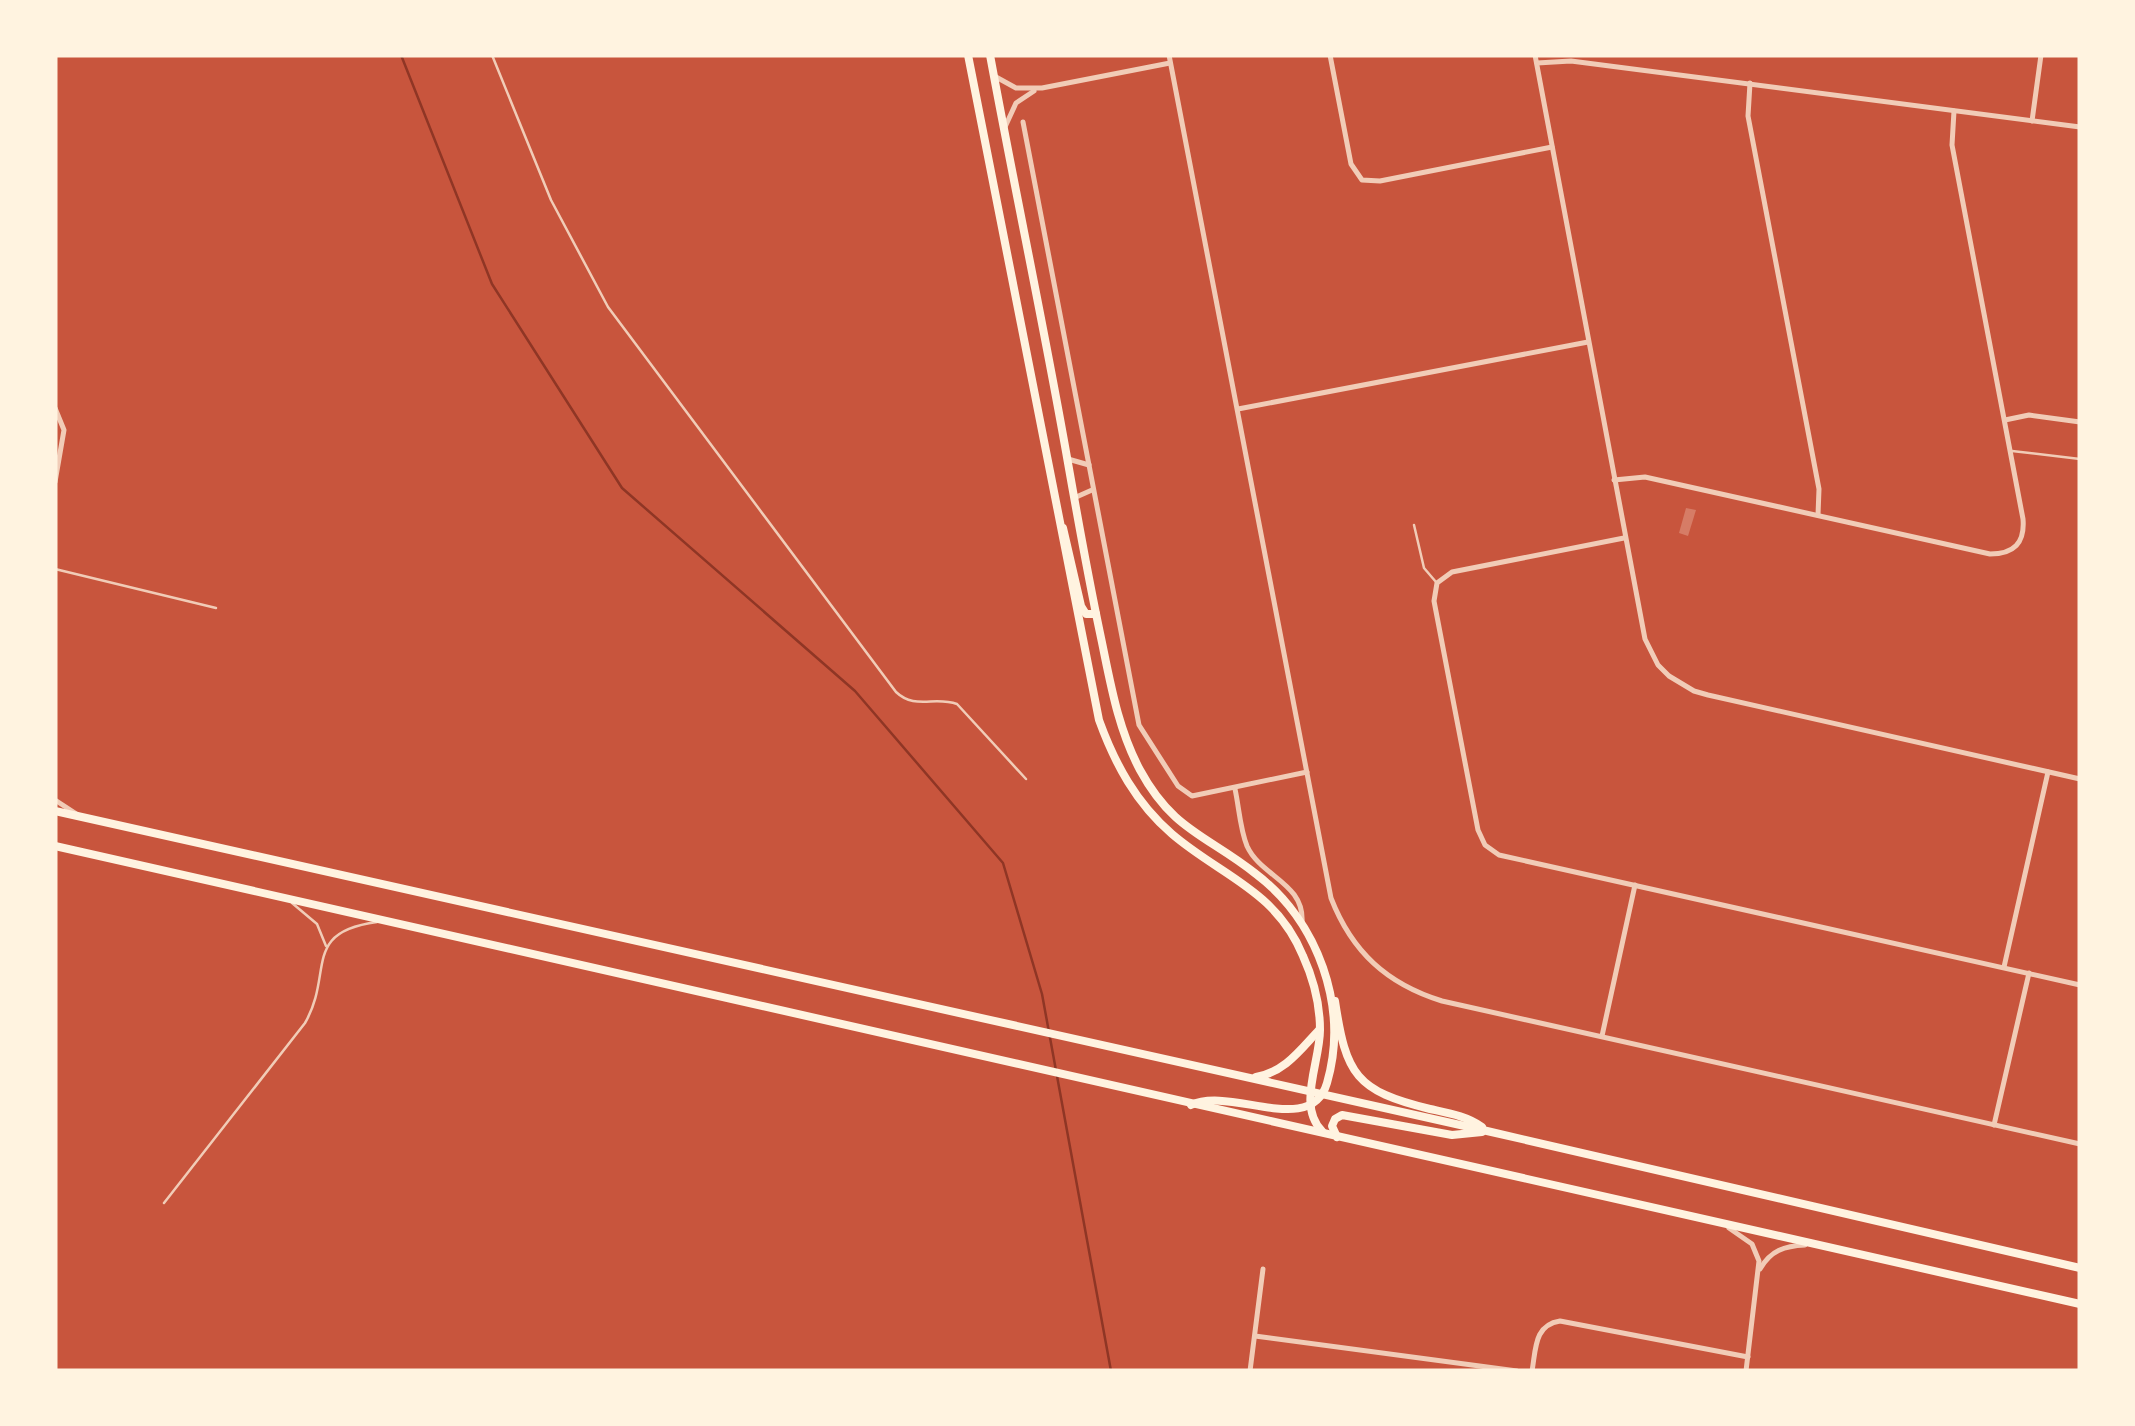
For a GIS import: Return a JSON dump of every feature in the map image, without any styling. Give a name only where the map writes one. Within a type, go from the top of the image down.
[{"type":"main road","points":[[968,55],[1094,704],[1119,768],[1138,798],[1170,832],[1250,887],[1284,920],[1309,971],[1320,1029],[1309,1106],[1312,1120],[1326,1135]]},
{"type":"main road","points":[[990,55],[1096,614],[1117,715],[1132,754],[1151,789],[1190,831],[1272,886],[1302,923],[1333,991],[1346,1058],[1362,1080],[1391,1099],[1467,1118],[1487,1131]]},
{"type":"main road","points":[[1054,505],[1067,540],[1081,606],[1086,614],[1096,614]]},
{"type":"main road","points":[[55,811],[1487,1131],[2080,1268]]},
{"type":"main road","points":[[55,846],[2080,1304]]},
{"type":"main road","points":[[1191,1105],[1220,1098],[1287,1110],[1309,1106],[1322,1094],[1332,1044],[1325,974]]},
{"type":"main road","points":[[1252,1078],[1278,1071],[1320,1029]]},
{"type":"main road","points":[[1337,1137],[1332,1126],[1342,1116],[1452,1135],[1487,1131]]},
{"type":"street","points":[[1169,55],[1332,898],[1348,933],[1370,962],[1422,995],[2080,1144]]},
{"type":"street","points":[[1330,55],[1351,164],[1362,180],[1380,181],[1552,147]]},
{"type":"street","points":[[2032,121],[2042,55]]},
{"type":"street","points":[[2080,127],[1536,59],[1624,538],[1645,639],[1658,666],[1680,685],[1708,695],[2080,779]]},
{"type":"street","points":[[994,76],[1016,88],[1042,88],[1170,63]]},
{"type":"street","points":[[1750,83],[1748,116],[1818,489],[1818,515]]},
{"type":"street","points":[[1004,130],[1016,103],[1042,88]]},
{"type":"street","points":[[1614,480],[1645,478],[1990,554],[2014,549],[2024,531],[1952,145],[1954,111]]},
{"type":"street","points":[[1023,122],[1140,725],[1184,792],[1197,796],[1308,772]]},
{"type":"street","points":[[1238,409],[1588,342]]},
{"type":"street","points":[[55,408],[64,430],[55,482]]},
{"type":"street","points":[[2006,420],[2028,416],[2080,422]]},
{"type":"street","points":[[1067,459],[1089,466]]},
{"type":"street","points":[[1074,498],[1092,490]]},
{"type":"street","points":[[1624,538],[1452,572],[1438,583],[1434,600],[1478,830],[1485,846],[1499,855],[2080,985]]},
{"type":"street","points":[[2004,967],[2048,772]]},
{"type":"street","points":[[1235,788],[1247,846],[1297,897],[1302,923]]},
{"type":"street","points":[[55,800],[80,817]]},
{"type":"street","points":[[1602,1036],[1636,885]]},
{"type":"street","points":[[1994,1126],[2028,973]]},
{"type":"street","points":[[1709,1220],[1746,1238],[1756,1252],[1759,1271],[1746,1371]]},
{"type":"street","points":[[1759,1271],[1780,1248],[1817,1245]]},
{"type":"street","points":[[1250,1371],[1264,1269]]},
{"type":"street","points":[[1532,1371],[1538,1334],[1547,1324],[1560,1322],[1748,1358]]},
{"type":"street","points":[[1254,1336],[1518,1371]]},
{"type":"lane","points":[[492,55],[568,237],[631,340],[896,692],[914,703],[940,700],[956,704],[1026,780]]},
{"type":"lane","points":[[2010,450],[2080,459]]},
{"type":"lane","points":[[1414,526],[1424,568],[1438,583]]},
{"type":"lane","points":[[55,569],[216,608]]},
{"type":"lane","points":[[164,1203],[305,1023],[316,998],[326,948],[318,924],[287,898]]},
{"type":"lane","points":[[326,948],[344,930],[384,921]]},
{"type":"building","points":[[1686,508],[1696,510],[1688,536],[1679,533]]},
{"type":"waterway","points":[[401,55],[492,284],[622,488],[855,691],[1003,863],[1042,994],[1111,1371]]}]
